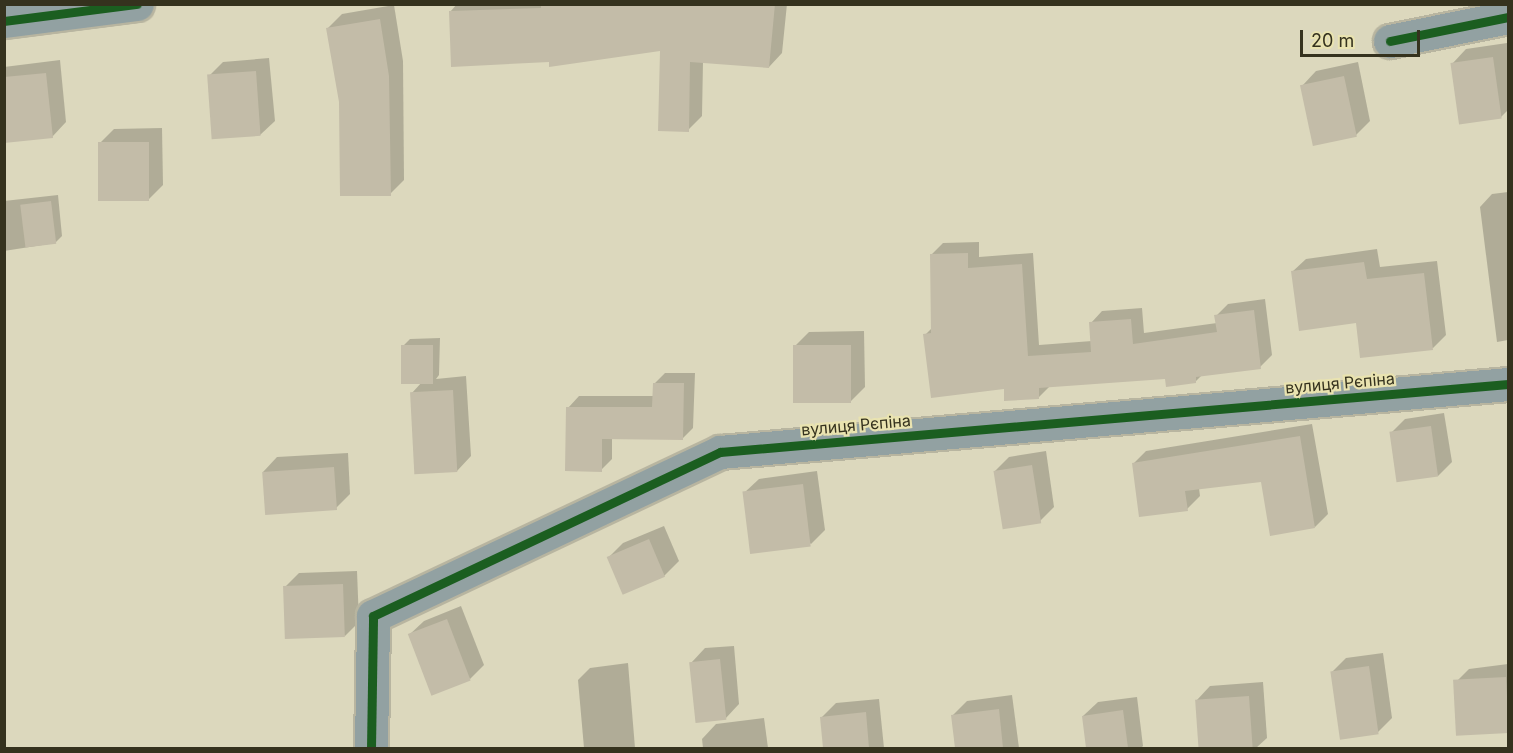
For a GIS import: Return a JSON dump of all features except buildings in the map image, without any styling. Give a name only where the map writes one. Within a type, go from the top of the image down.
[{"type":"street","points":[[4,21],[137,4]]},
{"type":"street","points":[[1390,40],[1509,17]]},
{"type":"street","name":"вулиця Рєпіна","points":[[371,748],[373,616],[720,452],[1509,384]]},
{"type":"cycle path","points":[[4,21],[137,4]]},
{"type":"cycle path","points":[[1390,41],[1508,17]]},
{"type":"cycle path","points":[[371,748],[373,616],[720,452],[1508,384]]}]
